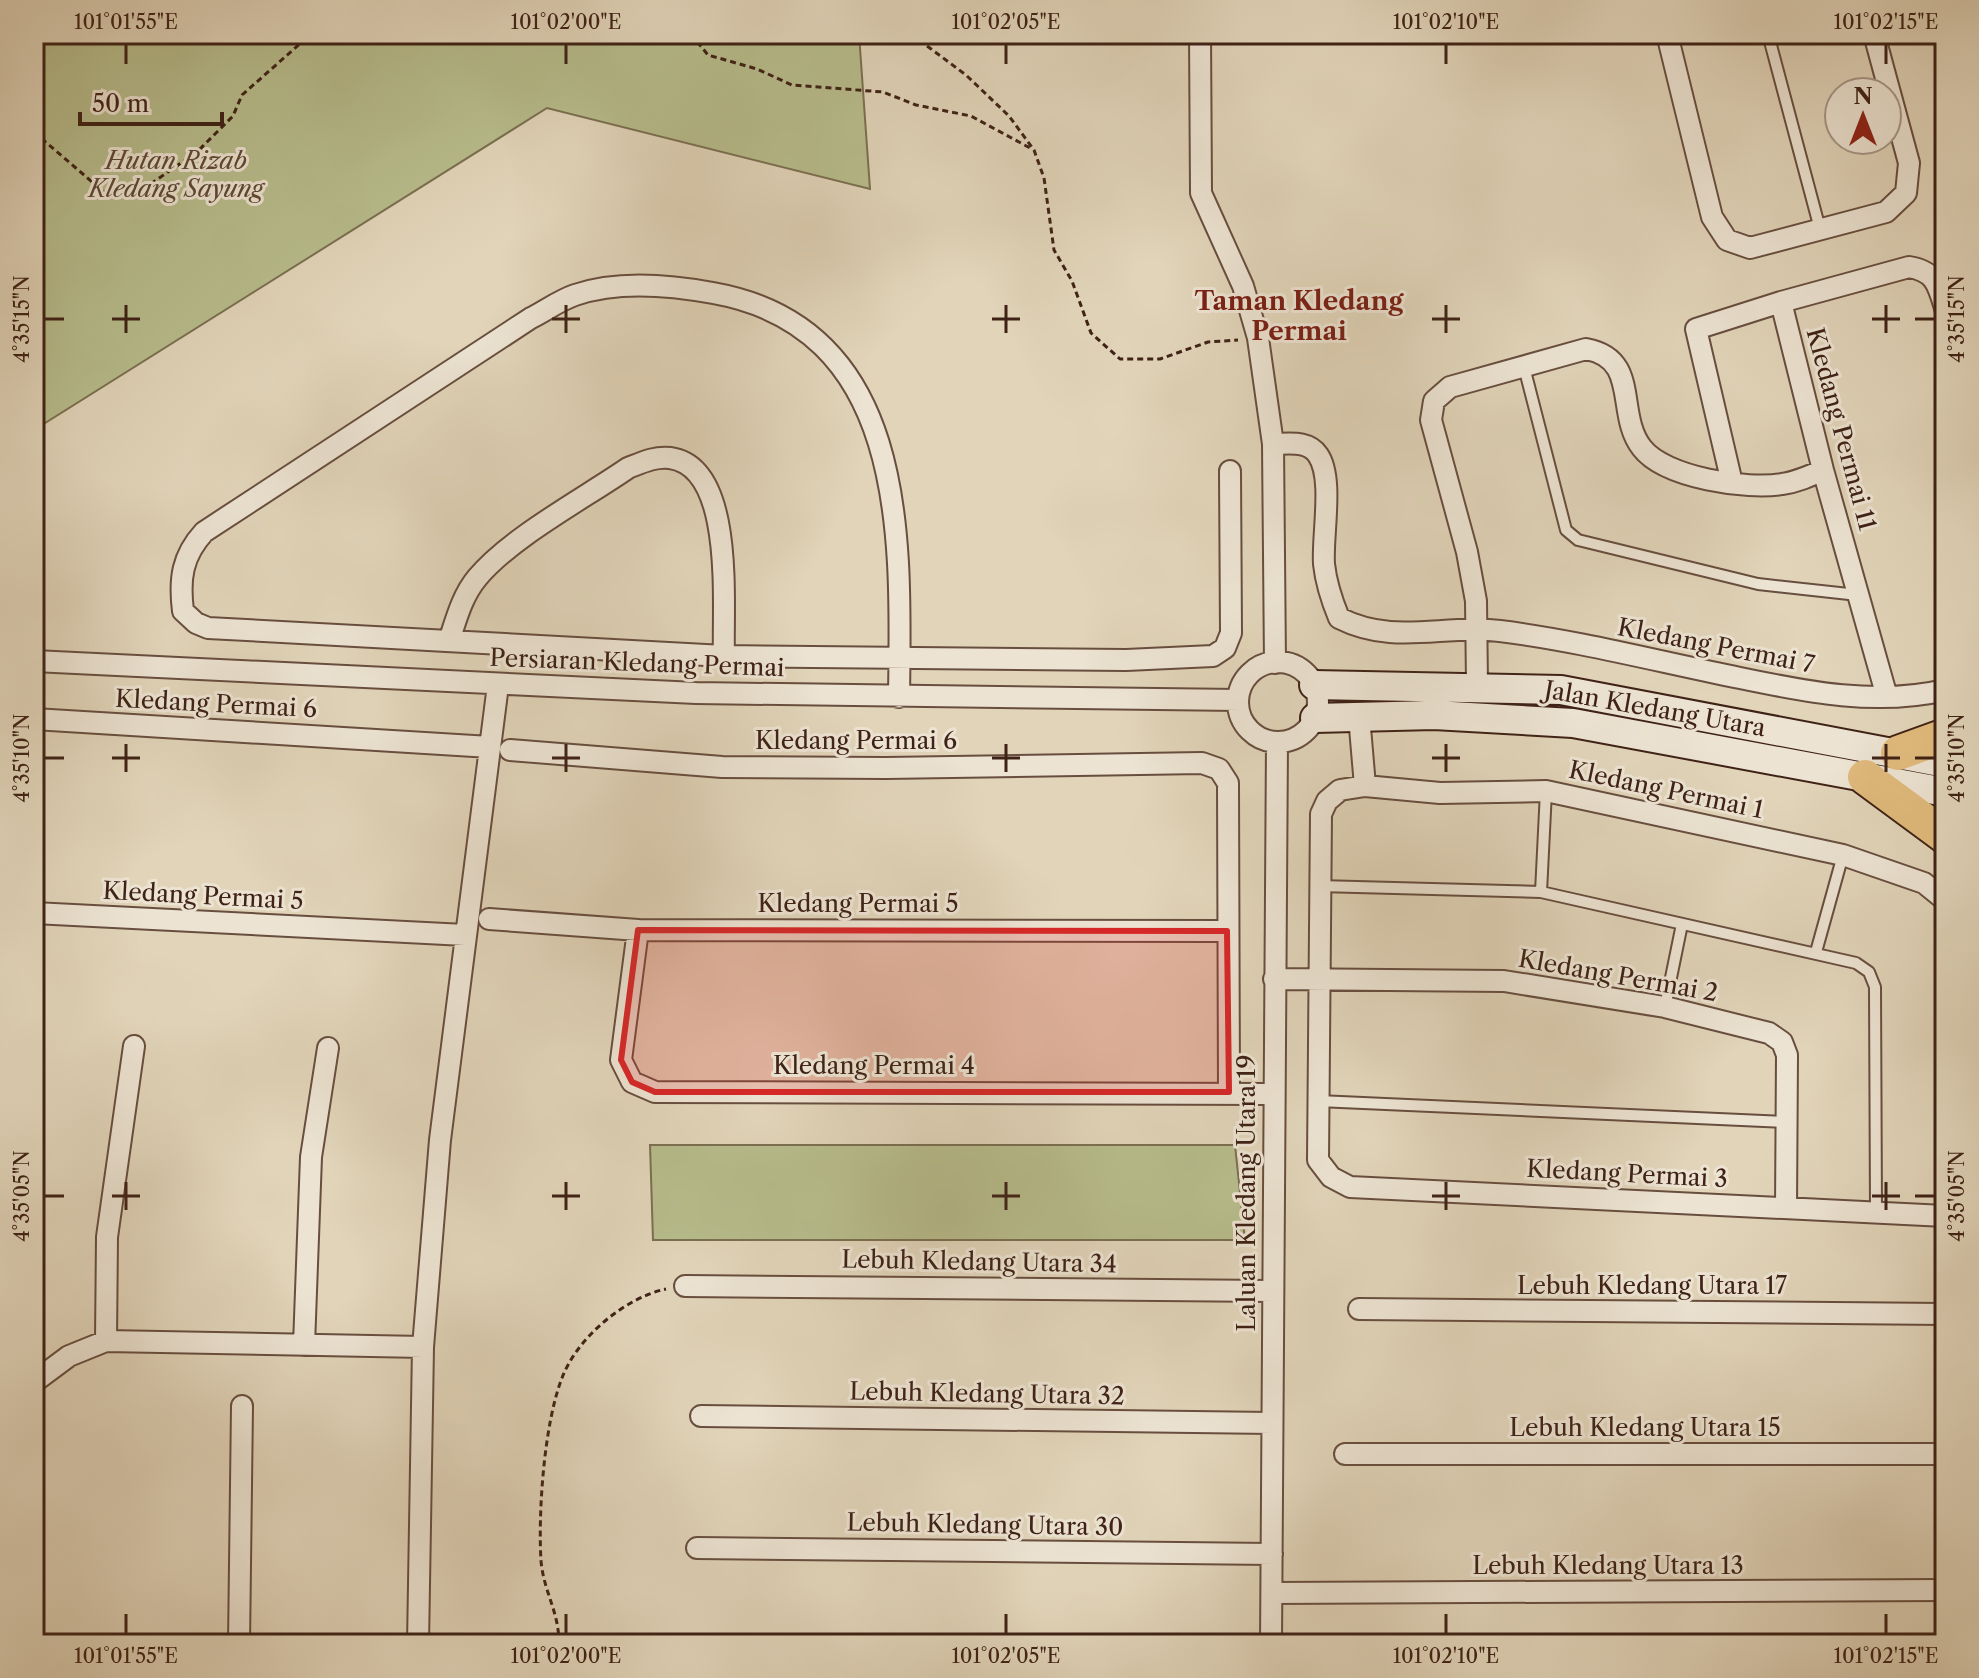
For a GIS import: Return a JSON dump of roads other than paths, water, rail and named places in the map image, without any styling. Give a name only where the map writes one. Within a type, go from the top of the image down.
[{"type":"highway","points":[[1898,753],[1945,736]]},
{"type":"highway","points":[[1865,777],[1945,836]]},
{"type":"main road","name":"Jalan Kledang Utara","points":[[1314,685],[1477,685],[1561,690],[1945,763]]},
{"type":"main road","name":"Jalan Kledang Utara","points":[[1315,718],[1498,717],[1573,723],[1945,792]]},
{"type":"street","points":[[1200,34],[1201,193],[1243,286],[1258,338],[1273,444],[1275,663]]},
{"type":"street","points":[[1667,34],[1712,217],[1727,240],[1750,248],[1886,212],[1906,193],[1909,163],[1874,34]]},
{"type":"street","name":"Kledang Permai 11","points":[[1887,697],[1823,470],[1781,302],[1909,267],[1924,269],[1936,279],[1945,308]]},
{"type":"street","points":[[899,697],[898,656],[892,495],[862,395],[833,353],[784,315],[726,295],[672,285],[611,288],[575,295],[531,318],[204,532],[189,548],[182,568],[183,611],[196,623],[208,628],[724,656],[898,656],[1126,660],[1213,656],[1225,648],[1231,633],[1230,471]]},
{"type":"street","points":[[1732,483],[1696,329],[1781,302]]},
{"type":"street","points":[[1477,685],[1478,629],[1467,552],[1431,420],[1434,401],[1450,387],[1586,349],[1605,353],[1618,366],[1641,448],[1659,462],[1702,478],[1732,483],[1779,485],[1823,470]]},
{"type":"street","name":"Kledang Permai 7","points":[[1273,444],[1304,443],[1318,453],[1325,471],[1324,565],[1339,618],[1363,630],[1398,634],[1478,629],[1540,638],[1807,692],[1887,697],[1945,690]]},
{"type":"street","points":[[449,641],[461,605],[475,580],[500,555],[628,468],[651,459],[670,458],[686,464],[704,478],[715,504],[724,656]]},
{"type":"street","name":"Persiaran Kledang Permai","points":[[34,661],[498,685],[899,697],[1238,700]]},
{"type":"street","points":[[1275,663],[1298,668],[1314,685],[1318,707],[1315,718],[1299,736],[1277,742],[1256,736],[1248,729],[1239,711],[1238,700],[1240,689],[1254,671],[1275,663]]},
{"type":"street","points":[[418,1644],[423,1347],[440,1140],[465,935],[500,748],[498,685]]},
{"type":"street","points":[[1316,1101],[1321,814],[1327,801],[1340,790],[1365,786],[1359,716]]},
{"type":"street","name":"Kledang Permai 6","points":[[34,719],[500,748],[722,767],[1202,763],[1219,769],[1228,783],[1227,931]]},
{"type":"street","name":"Laluan Kledang Utara 19","points":[[1271,1644],[1277,742]]},
{"type":"street","name":"Kledang Permai 1","points":[[1365,786],[1440,793],[1546,791],[1843,855],[1924,883],[1945,900]]},
{"type":"street","name":"Kledang Permai 5","points":[[34,913],[465,935]]},
{"type":"street","name":"Kledang Permai 5","points":[[489,919],[638,930],[1227,931]]},
{"type":"street","name":"Kledang Permai 4","points":[[638,930],[621,1060],[632,1082],[655,1092],[1273,1094]]},
{"type":"street","points":[[1227,931],[1229,1092]]},
{"type":"street","name":"Kledang Permai 2","points":[[1274,979],[1504,981],[1665,1007],[1769,1033],[1782,1042],[1787,1055],[1786,1208]]},
{"type":"street","points":[[106,1341],[107,1237],[134,1046]]},
{"type":"street","points":[[304,1345],[311,1157],[328,1048]]},
{"type":"street","name":"Kledang Permai 3","points":[[1316,1101],[1318,1160],[1331,1177],[1350,1187],[1945,1216]]},
{"type":"street","name":"Lebuh Kledang Utara 34","points":[[685,1286],[1272,1291]]},
{"type":"street","name":"Lebuh Kledang Utara 17","points":[[1359,1309],[1945,1314]]},
{"type":"street","points":[[34,1382],[69,1356],[106,1341],[423,1347]]},
{"type":"street","points":[[239,1644],[242,1406]]},
{"type":"street","name":"Lebuh Kledang Utara 32","points":[[701,1416],[1272,1423]]},
{"type":"street","name":"Lebuh Kledang Utara 15","points":[[1345,1454],[1945,1454]]},
{"type":"street","name":"Lebuh Kledang Utara 30","points":[[697,1548],[1272,1554]]},
{"type":"street","name":"Lebuh Kledang Utara 13","points":[[1272,1593],[1945,1590]]},
{"type":"lane","points":[[1768,34],[1820,229]]},
{"type":"lane","points":[[1524,367],[1566,530],[1578,540],[1758,584],[1858,595]]},
{"type":"lane","points":[[1541,892],[1546,791]]},
{"type":"lane","points":[[1816,952],[1843,855]]},
{"type":"lane","points":[[1319,886],[1541,892],[1856,963],[1869,972],[1875,987],[1876,1212]]},
{"type":"lane","points":[[1665,1007],[1682,924]]},
{"type":"lane","points":[[1316,1101],[1788,1122]]},
{"type":"district","name":"Taman Kledang Permai","points":[[1299,316]]},
{"type":"park label","name":"Hutan Rizab Kledang Sayung","points":[[176,175]]}]
